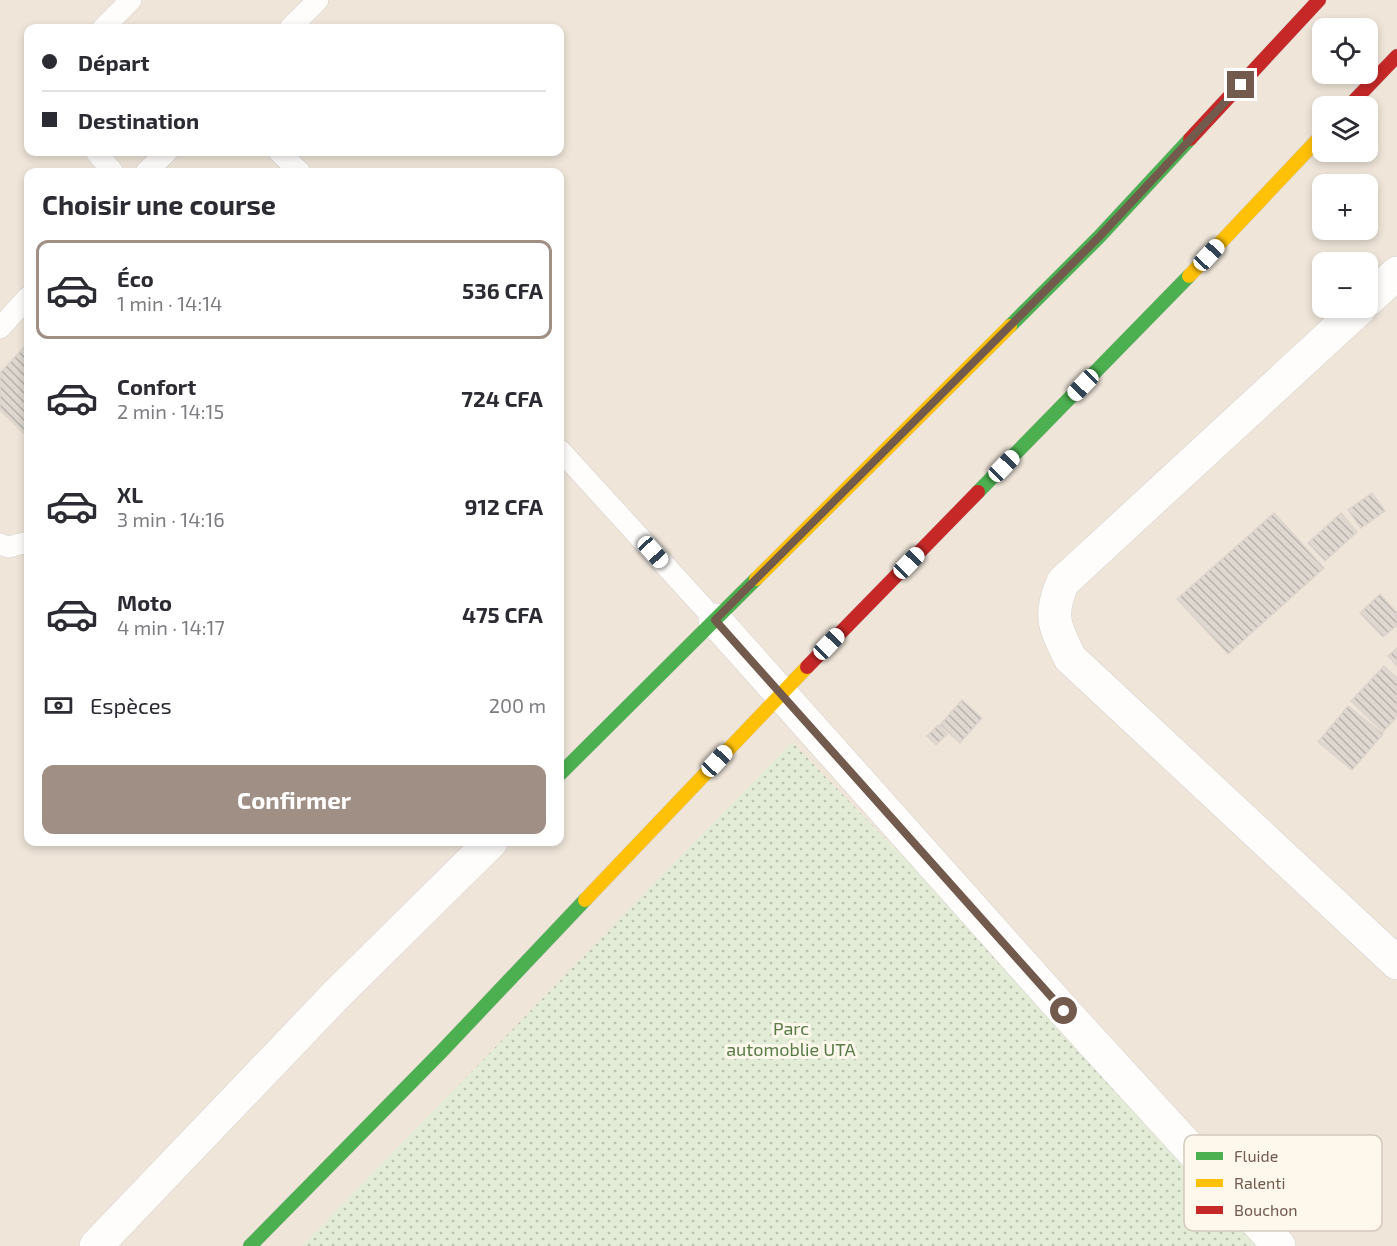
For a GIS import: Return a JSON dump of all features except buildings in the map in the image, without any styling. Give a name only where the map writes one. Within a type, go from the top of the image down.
[{"type":"main road","points":[[564,770],[1099,237],[1319,0]]},
{"type":"main road","points":[[1359,96],[1397,56]]},
{"type":"main road","points":[[250,1246],[442,1051],[782,693],[1193,272],[1312,146]]},
{"type":"street","points":[[1378,291],[1397,273]]},
{"type":"street","points":[[1349,318],[1063,582],[1054,601],[1053,623],[1070,658],[1397,963]]},
{"type":"street","points":[[715,620],[1184,1142]]},
{"type":"street","points":[[96,1246],[336,995],[487,846]]},
{"type":"street","points":[[1265,1231],[1279,1246]]},
{"type":"lane","points":[[107,24],[131,0]]},
{"type":"lane","points":[[294,24],[318,0]]},
{"type":"lane","points":[[99,156],[110,168]]},
{"type":"lane","points":[[150,168],[163,156]]},
{"type":"lane","points":[[283,156],[296,168]]},
{"type":"lane","points":[[0,328],[24,301]]},
{"type":"lane","points":[[564,454],[715,620]]},
{"type":"lane","points":[[0,544],[8,547],[24,543]]},
{"type":"shaded area","points":[[0,0],[1397,0],[1397,1246],[0,1246]]},
{"type":"green space","name":"Parc automoblie UTA","points":[[792,742],[1184,1149],[1184,1231],[1264,1231],[1278,1246],[302,1246]]},
{"type":"traffic: fast","points":[[1010,326],[1099,237],[1190,139]]},
{"type":"traffic: fast","points":[[978,492],[1189,276]]},
{"type":"traffic: fast","points":[[564,770],[756,579]]},
{"type":"traffic: fast","points":[[250,1246],[442,1051],[585,900]]},
{"type":"traffic: slow","points":[[1189,276],[1312,146]]},
{"type":"traffic: slow","points":[[756,579],[1010,326]]},
{"type":"traffic: slow","points":[[585,900],[807,667]]},
{"type":"traffic: jam","points":[[1190,139],[1319,0]]},
{"type":"traffic: jam","points":[[1359,96],[1397,56]]},
{"type":"traffic: jam","points":[[807,667],[978,492]]},
{"type":"route","points":[[1064,1011],[715,620],[1099,237],[1241,85]]}]
